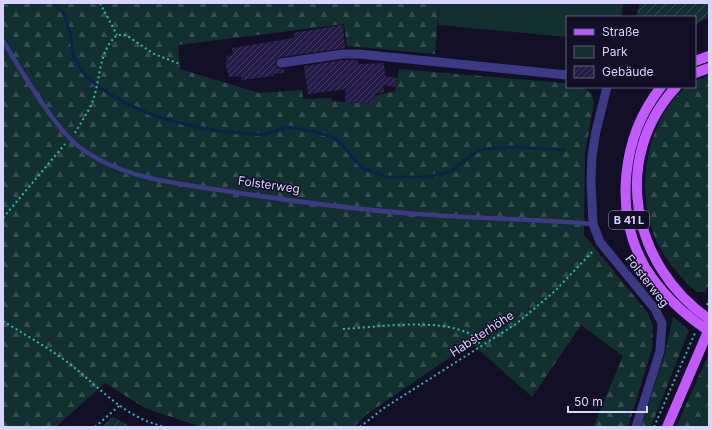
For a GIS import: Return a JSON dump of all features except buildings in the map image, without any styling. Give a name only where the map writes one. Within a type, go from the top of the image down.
[{"type":"main road","points":[[696,61],[708,56]]},
{"type":"main road","points":[[696,73],[709,68]]},
{"type":"main road","name":"B 41 L","points":[[661,88],[648,107],[640,123],[628,157],[626,189],[631,227],[645,266],[656,282],[684,313],[709,330]]},
{"type":"main road","name":"B 41 L","points":[[675,88],[660,107],[643,145],[637,173],[638,207],[648,243],[661,271],[692,306],[709,320]]},
{"type":"main road","points":[[667,427],[709,330]]},
{"type":"street","points":[[281,62],[351,54],[566,75]]},
{"type":"street","name":"Folsterweg","points":[[607,88],[596,131],[592,156],[591,182],[593,224],[600,242],[655,309],[662,323],[660,351],[636,427]]},
{"type":"lane","name":"Folsterweg","points":[[3,41],[57,123],[70,138],[97,159],[118,168],[144,176],[180,184],[293,200],[449,217],[516,218],[593,224]]},
{"type":"path","points":[[100,3],[118,35]]},
{"type":"path","points":[[3,218],[70,138],[93,101],[102,61],[109,42],[118,35],[126,35],[154,54],[180,64]]},
{"type":"path","name":"Habsterhöhe","points":[[360,427],[384,408],[516,324],[537,308],[555,291],[600,242]]},
{"type":"path","points":[[3,320],[68,363],[114,400],[119,406],[141,420],[166,427]]},
{"type":"path","points":[[343,329],[426,325],[458,329],[470,334],[481,345]]},
{"type":"path","points":[[654,427],[693,338]]},
{"type":"path","points":[[95,427],[119,406]]},
{"type":"green space","points":[[3,3],[439,3],[435,54],[347,46],[344,24],[178,45],[180,69],[259,93],[302,90],[303,99],[331,98],[332,101],[374,104],[374,96],[395,91],[399,69],[566,83],[566,88],[584,88],[592,94],[594,103],[585,153],[584,235],[648,313],[653,326],[652,349],[628,427],[593,427],[623,356],[581,325],[532,397],[471,343],[367,414],[354,427],[201,427],[145,408],[105,383],[56,427],[3,427]]},
{"type":"green space","points":[[439,3],[624,3],[621,16],[566,16],[566,37],[438,25]]},
{"type":"green space","points":[[640,3],[709,3],[709,17],[696,24],[696,16],[636,16]]},
{"type":"green space","points":[[709,75],[709,284],[705,292],[697,292],[685,280],[664,255],[656,240],[650,221],[646,200],[645,179],[653,138],[661,119],[672,102],[685,88],[696,88],[696,81]]},
{"type":"green space","points":[[673,317],[689,330],[651,427],[641,427],[665,353]]},
{"type":"green space","points":[[709,353],[709,403],[696,427],[676,427]]},
{"type":"green space","points":[[709,403],[709,427],[696,427]]},
{"type":"green space","points":[[113,417],[132,427],[102,427]]},
{"type":"waterway","points":[[54,3],[64,14],[70,33],[74,58],[85,75],[97,86],[125,103],[155,116],[217,131],[262,135],[288,127],[317,132],[337,139],[362,168],[387,177],[428,177],[451,171],[479,150],[513,147],[565,150]]}]
